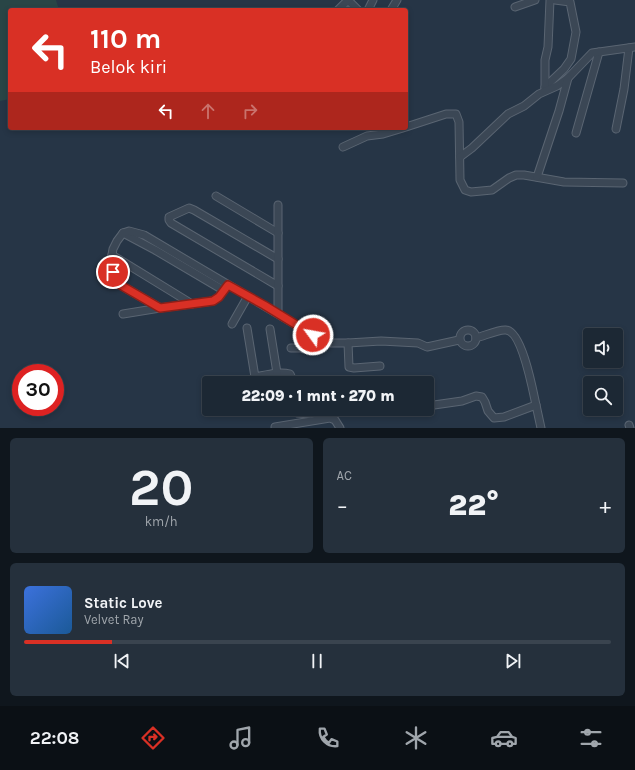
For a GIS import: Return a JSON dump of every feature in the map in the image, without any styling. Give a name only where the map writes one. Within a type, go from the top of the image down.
[{"type":"street","points":[[340,8],[348,0],[356,8]]},
{"type":"street","points":[[515,7],[535,0]]},
{"type":"street","points":[[545,89],[545,60],[548,47],[550,0]]},
{"type":"street","points":[[460,157],[472,148],[508,114],[524,106],[545,89],[564,69],[571,59],[576,32],[570,2],[555,0]]},
{"type":"street","points":[[545,89],[557,86],[568,78],[592,53],[632,48],[616,129]]},
{"type":"street","points":[[576,133],[599,52]]},
{"type":"street","points":[[537,177],[559,111],[568,78]]},
{"type":"street","points":[[408,127],[446,114],[456,114],[459,122],[460,180],[465,190],[471,192],[492,190],[516,175],[564,182],[624,183]]},
{"type":"street","points":[[343,147],[368,136],[398,130]]},
{"type":"street","points":[[216,196],[278,233]]},
{"type":"street","points":[[278,205],[278,314]]},
{"type":"street","points":[[278,259],[194,210],[188,208],[169,217],[171,223],[278,286]]},
{"type":"street","points":[[160,308],[117,283],[114,279],[112,255],[113,248],[123,233],[129,231],[144,235],[225,288],[248,296],[327,343]]},
{"type":"street","points":[[112,255],[192,304]]},
{"type":"street","points":[[123,314],[213,301],[219,297],[225,288]]},
{"type":"street","points":[[232,324],[248,296]]},
{"type":"street","points":[[247,328],[255,377],[277,373],[290,374],[291,376]]},
{"type":"street","points":[[270,329],[277,373]]},
{"type":"street","points":[[464,330],[472,331],[476,338],[475,342],[471,346],[462,344],[460,340],[461,333],[464,330]]},
{"type":"street","points":[[476,338],[505,330],[510,331],[519,341],[532,383],[541,428]]},
{"type":"street","points":[[291,348],[305,348],[327,343],[388,341],[418,343],[427,347],[460,340]]},
{"type":"street","points":[[348,343],[349,367],[380,366]]},
{"type":"street","points":[[434,405],[476,396],[482,398],[486,402],[488,411],[494,418],[504,417],[536,405]]},
{"type":"street","points":[[303,416],[312,421]]},
{"type":"street","points":[[275,427],[290,427],[330,418],[335,420],[340,428]]},
{"type":"green space","points":[[0,0],[56,0],[58,8],[8,8],[8,99],[0,101]]},
{"type":"route","points":[[113,272],[114,279],[117,283],[160,308],[213,301],[219,297],[228,285],[313,335]]}]
